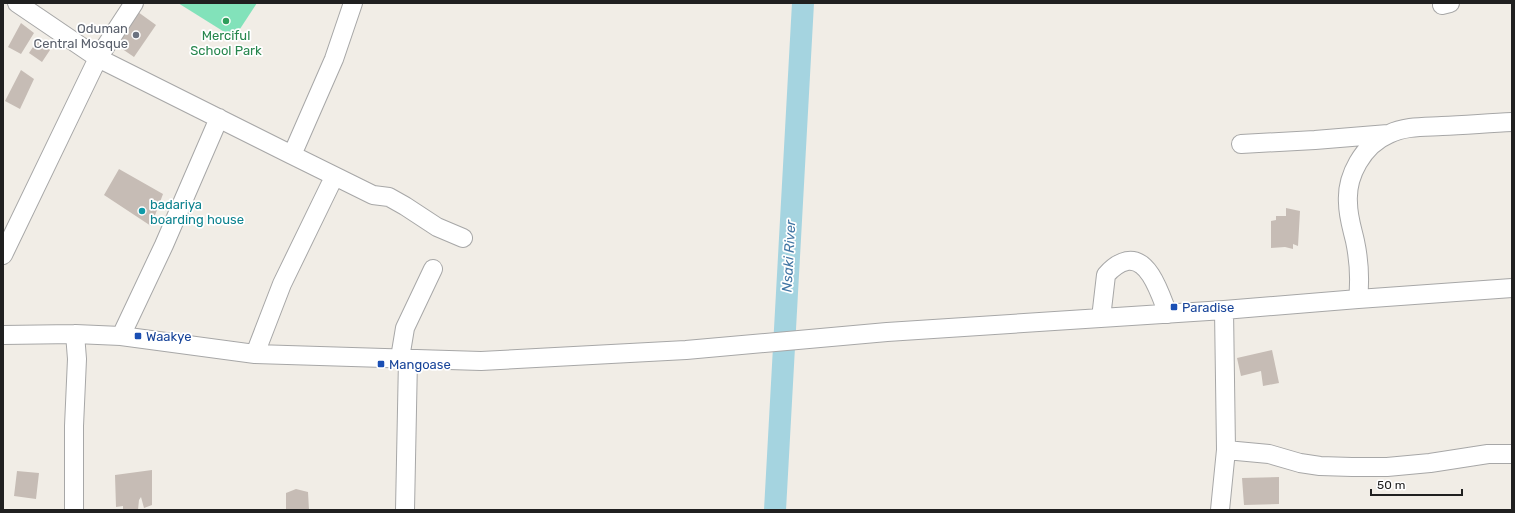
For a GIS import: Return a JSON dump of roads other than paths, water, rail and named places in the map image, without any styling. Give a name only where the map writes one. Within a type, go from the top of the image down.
[{"type":"street","points":[[17,3],[98,58],[373,195],[389,197],[437,227],[464,238]]},
{"type":"street","points":[[4,249],[98,58],[134,3]]},
{"type":"street","points":[[292,155],[334,59],[353,3]]},
{"type":"street","points":[[121,336],[164,245],[219,118]]},
{"type":"street","points":[[1241,144],[1388,134],[1409,128],[1512,122]]},
{"type":"street","points":[[1358,299],[1359,289],[1356,243],[1349,218],[1349,184],[1356,164],[1377,141],[1388,134]]},
{"type":"street","points":[[255,354],[282,284],[334,176]]},
{"type":"street","points":[[1102,318],[1106,275],[1120,262],[1133,260],[1143,264],[1154,281],[1168,314]]},
{"type":"street","points":[[404,510],[405,328],[433,269]]},
{"type":"street","points":[[3,335],[75,334],[121,336],[255,354],[481,361],[686,350],[887,332],[1168,314],[1512,288]]},
{"type":"street","points":[[1220,510],[1226,450],[1224,310]]},
{"type":"street","points":[[74,510],[74,426],[77,359],[75,334]]},
{"type":"street","points":[[1226,450],[1269,454],[1320,466],[1352,468],[1430,463],[1488,454],[1512,454]]},
{"type":"waterway","name":"Nsaki River","points":[[775,510],[803,3]]},
{"type":"place","name":"Merciful School Park","points":[[226,21]]},
{"type":"place","name":"Oduman Central Mosque","points":[[136,35]]},
{"type":"place","name":"badariya boarding house","points":[[142,211]]},
{"type":"place","name":"Paradise","points":[[1174,307]]},
{"type":"place","name":"Waakye","points":[[138,336]]},
{"type":"place","name":"Mangoase","points":[[381,364]]}]
